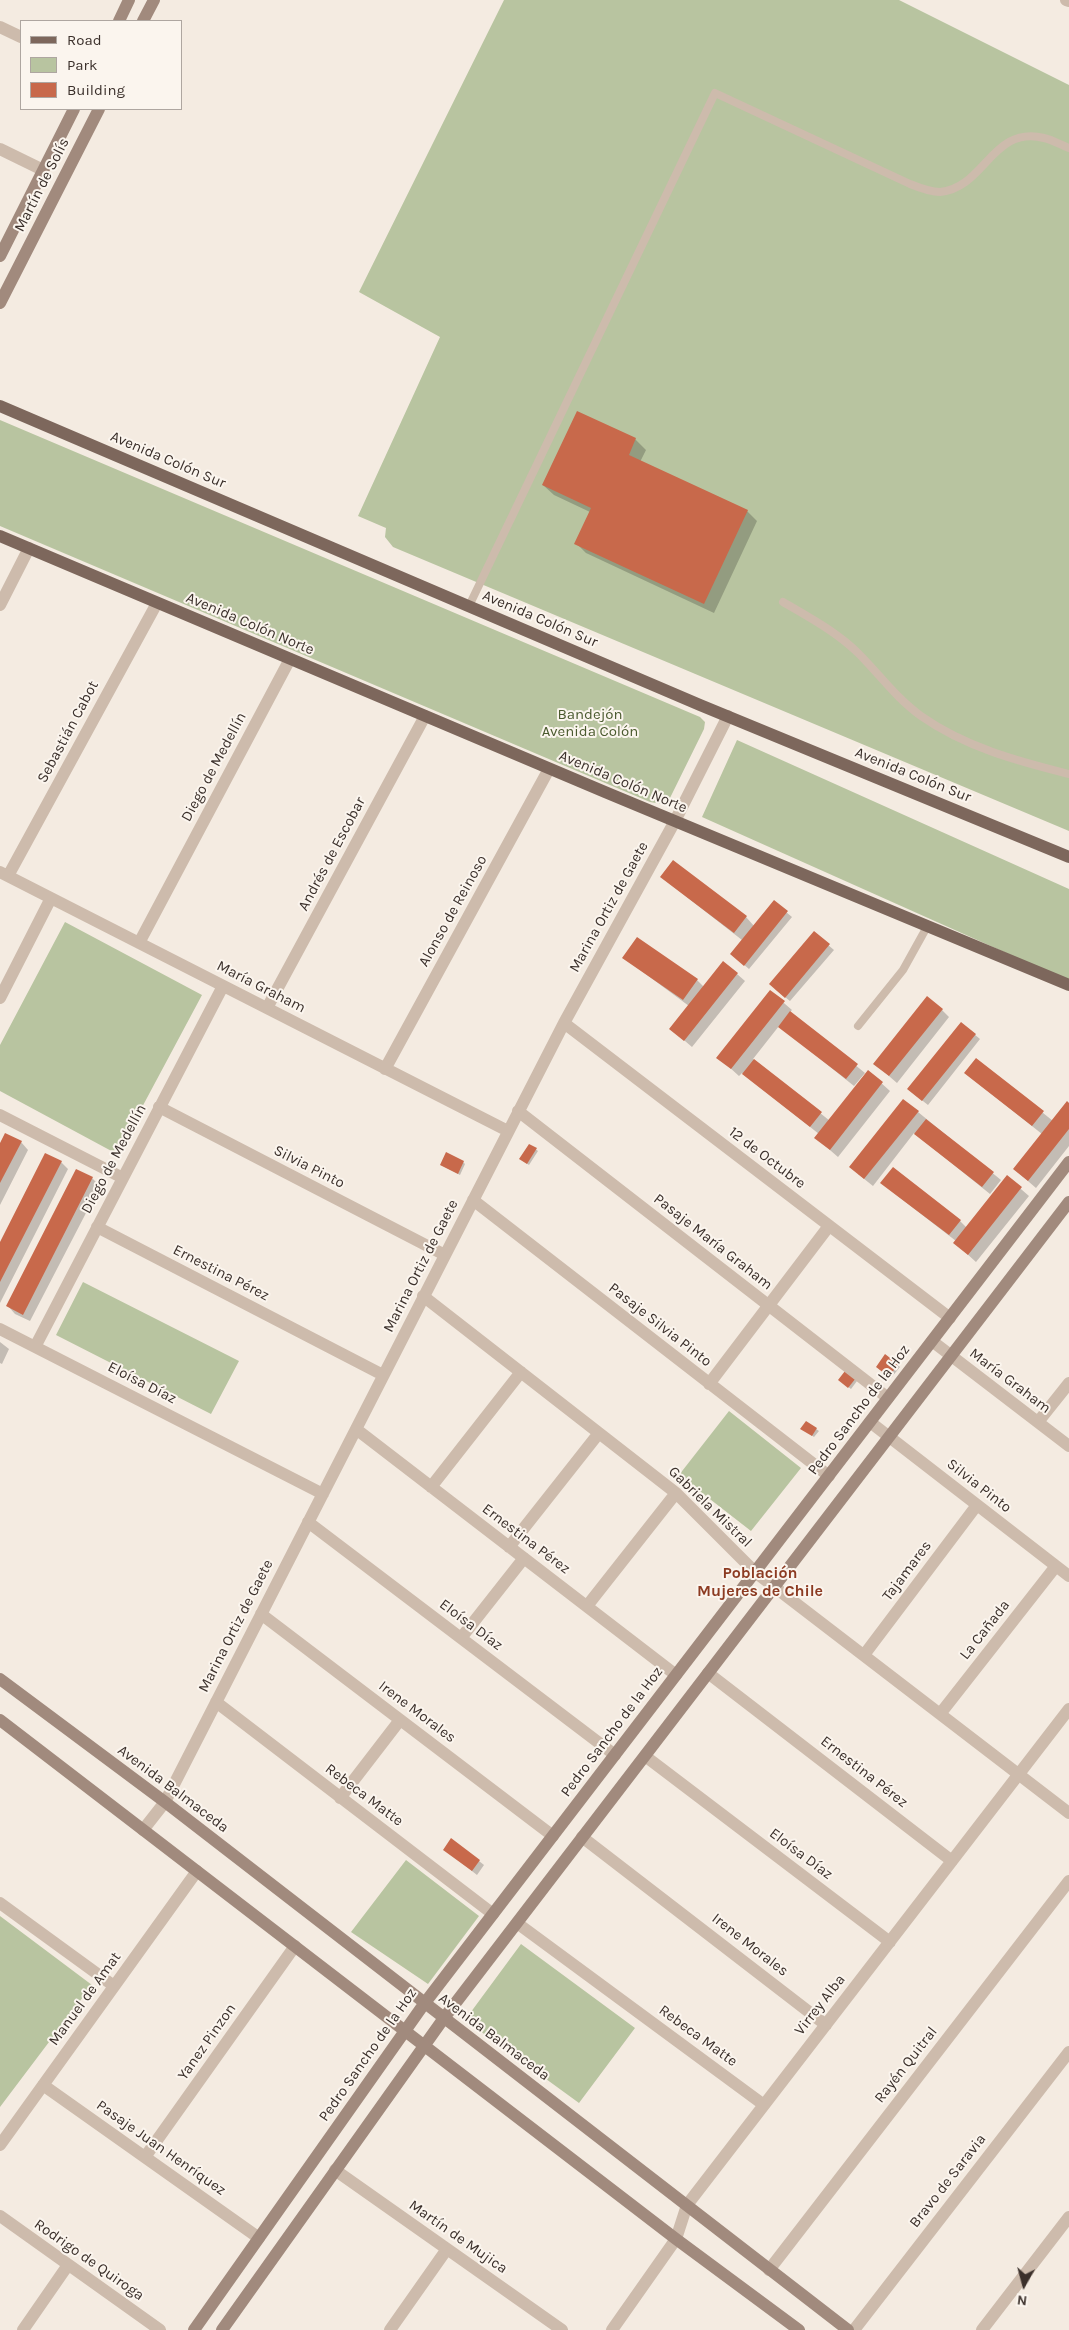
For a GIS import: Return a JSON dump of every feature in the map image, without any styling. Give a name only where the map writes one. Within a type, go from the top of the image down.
[{"type":"main road","name":"Avenida Colón Sur","points":[[0,406],[728,716],[1069,857]]},
{"type":"main road","name":"Avenida Colón Norte","points":[[0,536],[549,769],[1069,985]]},
{"type":"street","points":[[119,20],[129,0]]},
{"type":"street","points":[[144,20],[154,0]]},
{"type":"street","points":[[0,27],[20,37]]},
{"type":"street","name":"Martín de Solís","points":[[0,256],[74,110]]},
{"type":"street","name":"Martín de Solís","points":[[0,303],[98,110]]},
{"type":"street","points":[[0,149],[44,170]]},
{"type":"street","points":[[0,605],[29,548]]},
{"type":"street","name":"Sebastián Cabot","points":[[4,874],[157,603]]},
{"type":"street","name":"Diego de Medellín","points":[[139,943],[290,659]]},
{"type":"street","name":"Andrés de Escobar","points":[[267,1008],[425,716]]},
{"type":"street","name":"Marina Ortiz de Gaete","points":[[143,1830],[165,1802],[518,1111],[675,821],[728,716]]},
{"type":"street","name":"Alonso de Reinoso","points":[[385,1069],[549,769]]},
{"type":"street","name":"María Graham","points":[[4,874],[508,1131]]},
{"type":"street","points":[[0,998],[51,898]]},
{"type":"street","name":"Diego de Medellín","points":[[35,1347],[223,986]]},
{"type":"street","name":"12 de Octubre","points":[[564,1023],[950,1318]]},
{"type":"street","name":"Silvia Pinto","points":[[159,1108],[445,1255]]},
{"type":"street","name":"Pasaje María Graham","points":[[518,1111],[888,1398]]},
{"type":"street","points":[[0,1115],[122,1178]]},
{"type":"street","name":"Pedro Sancho de la Hoz","points":[[194,2330],[424,2004],[1069,1162]]},
{"type":"street","name":"Pasaje Silvia Pinto","points":[[473,1200],[828,1476]]},
{"type":"street","points":[[222,2330],[444,2018],[1069,1202]]},
{"type":"street","points":[[709,1384],[829,1226]]},
{"type":"street","name":"Ernestina Pérez","points":[[97,1227],[383,1375]]},
{"type":"street","name":"Gabriela Mistral","points":[[424,1296],[676,1493],[755,1572],[1069,1813]]},
{"type":"street","name":"Eloísa Díaz","points":[[0,1329],[323,1494]]},
{"type":"street","name":"María Graham","points":[[932,1342],[1069,1446]]},
{"type":"street","points":[[431,1487],[521,1372]]},
{"type":"street","points":[[1038,1422],[1069,1383]]},
{"type":"street","name":"Silvia Pinto","points":[[870,1422],[1069,1576]]},
{"type":"street","name":"Ernestina Pérez","points":[[356,1429],[676,1675]]},
{"type":"street","points":[[509,1547],[599,1433]]},
{"type":"street","points":[[587,1606],[676,1493]]},
{"type":"street","name":"Tajamares","points":[[864,1656],[977,1505]]},
{"type":"street","name":"Eloísa Díaz","points":[[308,1522],[615,1755]]},
{"type":"street","points":[[461,1638],[524,1558]]},
{"type":"street","name":"La Cañada","points":[[940,1714],[1056,1566]]},
{"type":"street","name":"Irene Morales","points":[[261,1614],[553,1836]]},
{"type":"street","name":"Ernestina Pérez","points":[[708,1673],[952,1861]]},
{"type":"street","name":"Avenida Balmaceda","points":[[0,1678],[165,1802],[848,2330]]},
{"type":"street","name":"Rebeca Matte","points":[[216,1702],[493,1914]]},
{"type":"street","name":"Virrey Alba","points":[[612,2330],[676,2239],[686,2206],[1069,1709]]},
{"type":"street","points":[[0,1720],[676,2239],[799,2330]]},
{"type":"street","points":[[340,1798],[400,1720]]},
{"type":"street","name":"Eloísa Díaz","points":[[645,1756],[890,1942]]},
{"type":"street","name":"Irene Morales","points":[[582,1837],[826,2025]]},
{"type":"street","name":"Manuel de Amat","points":[[0,2145],[197,1871]]},
{"type":"street","name":"Rayén Quitral","points":[[769,2270],[1069,1881]]},
{"type":"street","points":[[0,1903],[114,1986]]},
{"type":"street","name":"Rebeca Matte","points":[[517,1923],[764,2105]]},
{"type":"street","name":"Yanez Pinzon","points":[[145,2157],[294,1946]]},
{"type":"street","name":"Bravo de Saravia","points":[[854,2330],[1069,2052]]},
{"type":"street","name":"Pasaje Juan Henríquez","points":[[44,2085],[259,2238]]},
{"type":"street","name":"Martín de Mujica","points":[[335,2170],[562,2330]]},
{"type":"street","name":"Rodrigo de Quiroga","points":[[0,2216],[160,2330]]},
{"type":"street","points":[[982,2330],[1069,2217]]},
{"type":"street","points":[[390,2330],[447,2249]]},
{"type":"street","points":[[23,2330],[68,2265]]},
{"type":"lane","points":[[469,606],[715,93],[910,184],[929,191],[940,192],[968,180],[999,147],[1010,140],[1024,137],[1044,138],[1069,148]]},
{"type":"lane","points":[[783,602],[822,625],[858,653],[885,683],[920,715],[952,735],[1023,762],[1069,774]]},
{"type":"lane","points":[[858,1026],[903,970],[928,925]]},
{"type":"green space","points":[[504,0],[899,0],[1069,85],[1069,831],[393,547],[385,537],[386,528],[358,516],[440,337],[359,292]]},
{"type":"green space","name":"Bandejón Avenida Colón","points":[[0,420],[700,717],[705,722],[704,729],[669,800],[662,804],[650,802],[0,526]]},
{"type":"green space","points":[[737,740],[1069,889],[1069,981],[702,817]]},
{"type":"green space","points":[[65,922],[202,995],[117,1154],[0,1091],[0,1045]]},
{"type":"green space","points":[[83,1282],[239,1361],[211,1414],[56,1335]]},
{"type":"green space","points":[[729,1411],[801,1468],[751,1531],[679,1475]]},
{"type":"green space","points":[[406,1860],[479,1916],[428,1984],[351,1932]]},
{"type":"green space","points":[[0,1916],[92,1985],[0,2107]]},
{"type":"green space","points":[[521,1944],[635,2028],[579,2103],[465,2020]]},
{"type":"building","points":[[577,411],[636,438],[629,455],[748,510],[704,604],[574,544],[591,508],[542,485]]},
{"type":"building","points":[[673,860],[747,916],[734,933],[660,877]]},
{"type":"building","points":[[774,900],[788,911],[744,966],[730,954]]},
{"type":"building","points":[[814,931],[830,944],[785,998],[769,984]]},
{"type":"building","points":[[637,937],[698,979],[683,1000],[622,958]]},
{"type":"building","points":[[723,961],[738,973],[684,1041],[669,1029]]},
{"type":"building","points":[[770,990],[785,1001],[731,1069],[716,1058]]},
{"type":"building","points":[[927,996],[943,1009],[889,1076],[873,1064]]},
{"type":"building","points":[[790,1011],[858,1064],[846,1079],[778,1027]]},
{"type":"building","points":[[961,1022],[976,1034],[922,1101],[907,1089]]},
{"type":"building","points":[[976,1058],[1044,1111],[1032,1126],[964,1073]]},
{"type":"building","points":[[754,1059],[822,1112],[810,1127],[742,1074]]},
{"type":"building","points":[[868,1070],[883,1082],[830,1150],[814,1138]]},
{"type":"building","points":[[903,1099],[919,1111],[864,1179],[849,1167]]},
{"type":"building","points":[[1067,1101],[1069,1103],[1069,1129],[1028,1181],[1013,1169]]},
{"type":"building","points":[[926,1119],[994,1172],[982,1187],[914,1134]]},
{"type":"building","points":[[5,1133],[22,1141],[0,1183],[0,1143]]},
{"type":"building","points":[[529,1144],[537,1148],[527,1164],[519,1159]]},
{"type":"building","points":[[446,1152],[464,1161],[458,1174],[440,1165]]},
{"type":"building","points":[[45,1153],[62,1161],[0,1282],[0,1242]]},
{"type":"building","points":[[893,1167],[961,1220],[949,1235],[880,1183]]},
{"type":"building","points":[[76,1169],[93,1177],[23,1315],[6,1306]]},
{"type":"building","points":[[1007,1175],[1022,1187],[968,1255],[953,1243]]},
{"type":"building","points":[[885,1354],[898,1364],[889,1377],[876,1367]]},
{"type":"building","points":[[845,1371],[856,1378],[848,1388],[838,1380]]},
{"type":"building","points":[[806,1421],[817,1428],[812,1436],[800,1429]]},
{"type":"building","points":[[451,1838],[480,1860],[472,1871],[443,1850]]},
{"type":"district","name":"Población Mujeres de Chile","points":[[760,1582]]}]
